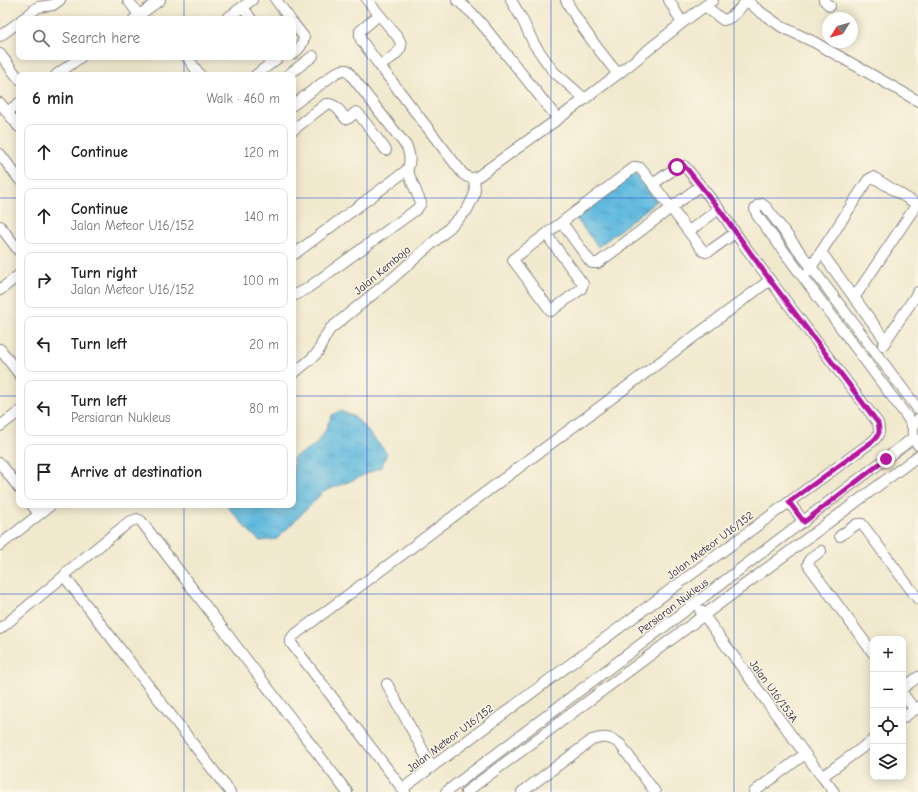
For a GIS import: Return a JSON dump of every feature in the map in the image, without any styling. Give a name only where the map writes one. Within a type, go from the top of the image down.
[{"type":"street","points":[[26,16],[36,4],[53,5],[60,0]]},
{"type":"street","points":[[128,0],[136,16]]},
{"type":"street","points":[[138,16],[160,0]]},
{"type":"street","points":[[230,16],[252,0]]},
{"type":"street","points":[[276,0],[288,16]]},
{"type":"street","points":[[367,0],[397,36],[402,46],[401,49],[380,66]]},
{"type":"street","points":[[457,0],[472,13],[486,29],[558,120]]},
{"type":"street","points":[[511,0],[534,44],[554,71],[585,99]]},
{"type":"street","points":[[566,0],[605,59],[618,74]]},
{"type":"street","points":[[669,0],[682,23]]},
{"type":"street","points":[[379,15],[360,31],[361,40],[463,174],[468,178],[474,178],[558,120],[709,3],[723,20],[728,20],[746,0],[782,28],[814,42],[918,101]]},
{"type":"street","points":[[243,7],[249,16]]},
{"type":"street","points":[[0,36],[16,24]]},
{"type":"street","points":[[296,27],[304,37],[304,42],[296,51]]},
{"type":"street","points":[[0,54],[16,75]]},
{"type":"street","points":[[292,72],[313,56]]},
{"type":"street","points":[[60,72],[77,60]]},
{"type":"street","points":[[189,60],[198,72]]},
{"type":"street","points":[[260,72],[275,60]]},
{"type":"street","points":[[296,103],[337,72],[347,70],[407,147],[410,155],[410,163],[407,170],[296,253]]},
{"type":"street","points":[[0,103],[16,123]]},
{"type":"street","points":[[296,128],[326,104],[330,104],[335,106],[346,119],[356,112],[358,113],[386,150]]},
{"type":"street","points":[[7,112],[16,105]]},
{"type":"street","points":[[0,154],[16,175]]},
{"type":"street","name":"Jalan Meteor U16/152","points":[[403,790],[878,436],[880,431],[878,423],[770,280],[719,209],[688,170],[684,166],[677,167],[653,184]]},
{"type":"street","points":[[546,234],[583,284],[581,289],[551,312],[513,260],[517,256],[546,234],[562,223],[635,167],[640,168],[653,184],[703,251],[706,252],[711,250],[735,232]]},
{"type":"street","points":[[296,294],[305,290],[417,209],[420,203],[407,170]]},
{"type":"street","points":[[804,279],[868,180],[873,177],[917,205],[854,298]]},
{"type":"street","name":"Jalan Kemboja","points":[[296,372],[318,352],[330,329],[394,277],[444,233],[467,210],[474,196],[474,178]]},
{"type":"street","points":[[562,223],[589,260],[592,263],[598,263],[700,186]]},
{"type":"street","points":[[915,437],[908,418],[759,218],[755,209],[758,205],[762,204],[766,207],[918,409]]},
{"type":"street","points":[[689,231],[719,209]]},
{"type":"street","points":[[0,226],[16,247]]},
{"type":"street","points":[[821,252],[886,341]]},
{"type":"street","points":[[0,290],[16,277]]},
{"type":"street","points":[[403,790],[290,639],[770,280]]},
{"type":"street","points":[[869,366],[918,292]]},
{"type":"street","points":[[0,349],[16,370]]},
{"type":"street","points":[[0,426],[16,414]]},
{"type":"street","name":"Persiaran Nukleus","points":[[446,792],[915,437],[914,424],[918,419]]},
{"type":"street","points":[[466,792],[918,456]]},
{"type":"street","points":[[0,463],[16,484]]},
{"type":"street","points":[[789,502],[804,522]]},
{"type":"street","points":[[34,508],[39,514]]},
{"type":"street","points":[[0,544],[47,508]]},
{"type":"street","points":[[0,629],[129,522],[137,519],[142,521],[348,792]]},
{"type":"street","points":[[840,536],[857,524],[862,524],[918,600]]},
{"type":"street","points":[[821,550],[810,559],[808,564],[870,649]]},
{"type":"street","points":[[64,576],[230,792]]},
{"type":"street","name":"Jalan U16/153A","points":[[695,603],[823,776],[830,790]]},
{"type":"street","points":[[906,686],[918,677]]},
{"type":"street","points":[[387,684],[432,767]]},
{"type":"street","points":[[906,697],[916,708],[906,716]]},
{"type":"street","points":[[522,792],[592,740],[605,738],[612,739],[620,744],[655,792]]},
{"type":"street","points":[[823,776],[870,742]]},
{"type":"street","points":[[754,792],[806,754]]},
{"type":"water","points":[[634,172],[657,201],[598,247],[575,217]]},
{"type":"water","points":[[340,411],[355,417],[387,453],[381,467],[323,492],[277,539],[260,541],[229,508],[296,508],[296,456],[315,445],[325,431],[332,415]]},
{"type":"route","points":[[677,167],[684,166],[719,209],[741,241],[878,423],[880,431],[878,436],[873,441],[789,502],[804,522],[886,459]]}]
